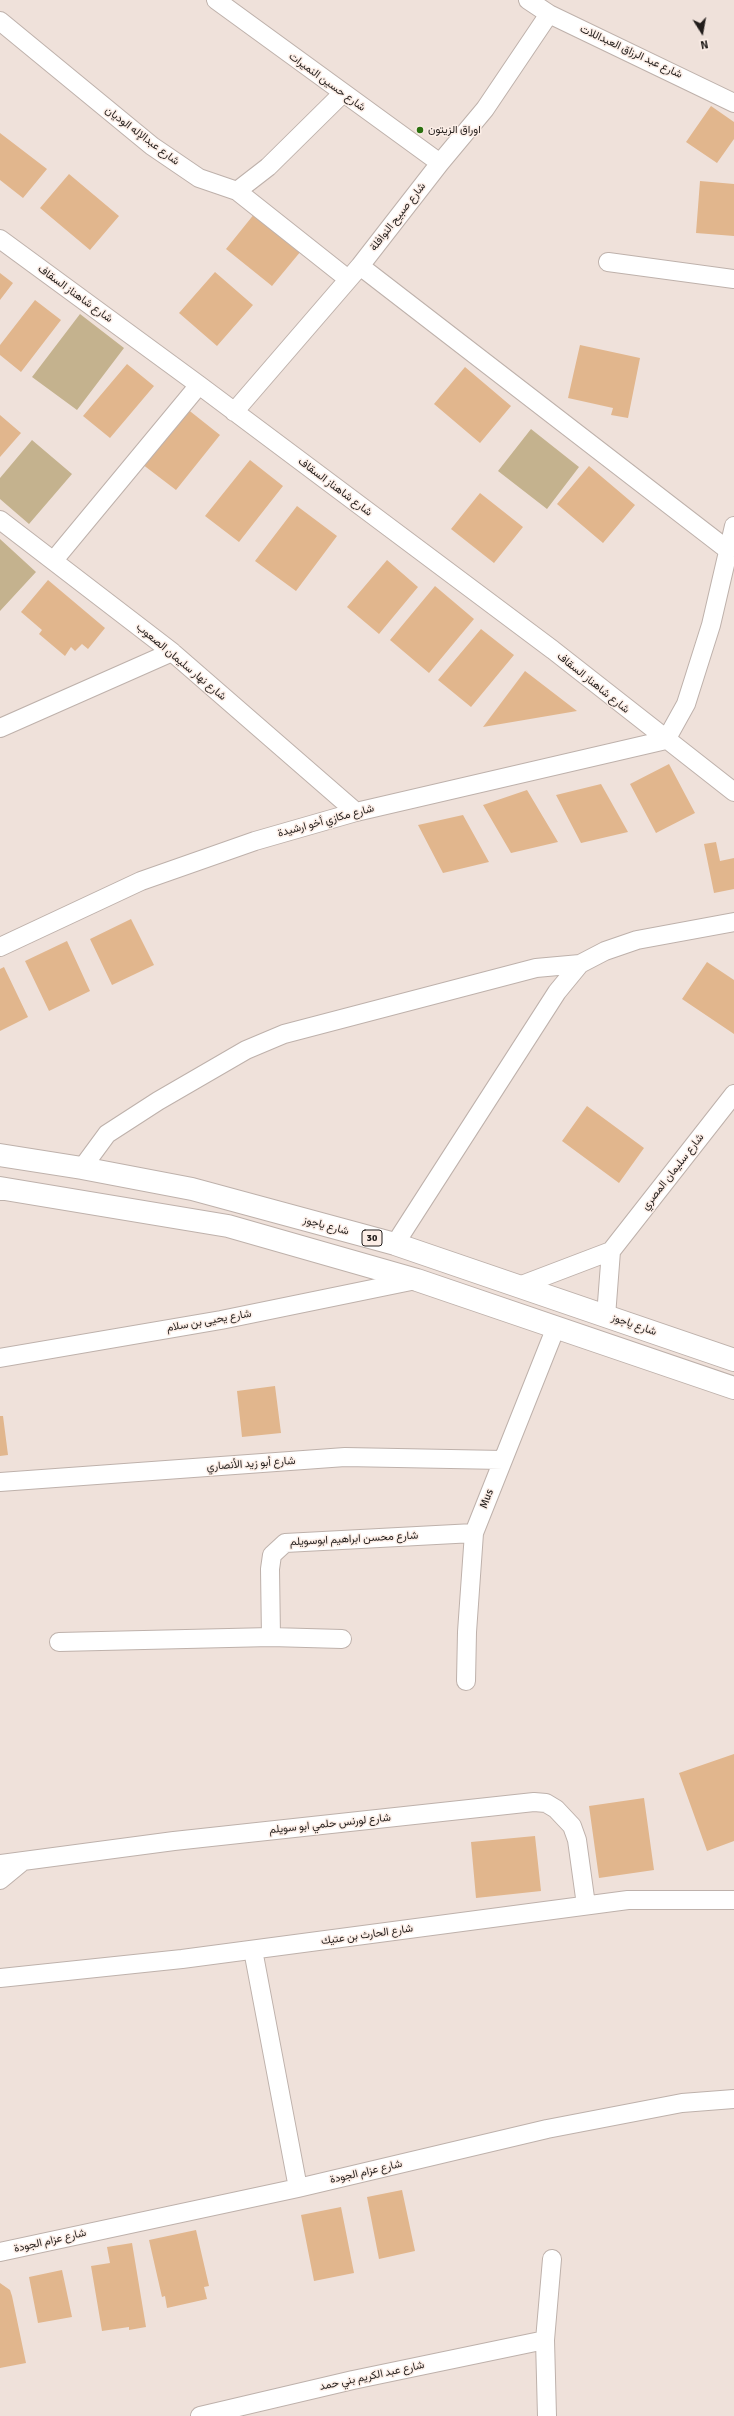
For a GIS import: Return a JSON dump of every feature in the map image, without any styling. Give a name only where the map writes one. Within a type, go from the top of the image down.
[{"type":"main road","name":"شارع ياجوز","points":[[0,1155],[82,1168],[192,1189],[395,1244],[734,1360]]},
{"type":"main road","points":[[1,1189],[228,1226],[417,1280],[734,1388]]},
{"type":"street","name":"شارع حسين النميرات","points":[[216,0],[342,94],[440,163]]},
{"type":"street","name":"شارع عبد الرزاق العبداللات","points":[[528,0],[549,14],[734,104]]},
{"type":"street","name":"شارع صبيح النوافلة","points":[[234,412],[354,272],[440,163],[486,109],[549,14]]},
{"type":"street","name":"شارع عبدالإله الوديان","points":[[0,21],[152,146],[199,178],[237,191],[354,272],[728,550]]},
{"type":"street","points":[[237,191],[268,167],[342,94]]},
{"type":"street","name":"شارع شاهناز السقاف","points":[[0,239],[199,385],[546,645],[666,740],[711,772],[734,792]]},
{"type":"street","points":[[608,262],[734,279]]},
{"type":"street","points":[[54,560],[199,385]]},
{"type":"street","name":"شارع نهار سليمان الصعوب","points":[[0,520],[172,652],[356,812]]},
{"type":"street","points":[[666,740],[686,704],[711,625],[734,526]]},
{"type":"street","points":[[0,728],[172,652]]},
{"type":"street","name":"شارع مكازي أخو ارشيدة","points":[[0,947],[148,879],[255,841],[356,812],[666,740]]},
{"type":"street","points":[[82,1168],[107,1134],[158,1101],[246,1050],[284,1034],[536,968],[580,964],[605,951],[637,940],[734,922]]},
{"type":"street","points":[[395,1244],[557,992],[580,964]]},
{"type":"street","name":"شارع سليمان المصري","points":[[611,1251],[734,1094]]},
{"type":"street","points":[[519,1286],[611,1251],[606,1316]]},
{"type":"street","name":"شارع يحيى بن سلام","points":[[0,1358],[221,1320],[417,1280]]},
{"type":"street","name":"Mus","points":[[466,1681],[467,1632],[474,1533],[556,1327]]},
{"type":"street","name":"شارع أبو زيد الأنصاري","points":[[0,1482],[345,1457],[502,1460]]},
{"type":"street","name":"شارع محسن ابراهيم ابوسويلم","points":[[271,1636],[270,1568],[272,1555],[284,1543],[474,1533]]},
{"type":"street","points":[[59,1642],[271,1636],[342,1639]]},
{"type":"street","name":"شارع لورنس حلمي ابو سويلم","points":[[0,1864],[174,1841],[534,1802],[546,1803],[556,1809],[572,1826],[577,1840],[586,1905]]},
{"type":"street","points":[[0,1880],[23,1860]]},
{"type":"street","name":"شارع الحارث بن عتيك","points":[[0,1978],[253,1950],[586,1905],[664,1898],[734,1900]]},
{"type":"street","points":[[253,1950],[298,2188]]},
{"type":"street","name":"شارع عزام الجودة","points":[[0,2252],[298,2188],[547,2129],[682,2103],[734,2099]]},
{"type":"street","points":[[547,2416],[545,2340],[552,2259]]},
{"type":"street","name":"شارع عبد الكريم بني حمد","points":[[200,2416],[353,2380],[545,2340]]},
{"type":"shaded area","points":[[80,314],[124,348],[77,410],[32,377]]},
{"type":"shaded area","points":[[531,429],[579,467],[547,509],[498,471]]},
{"type":"shaded area","points":[[32,440],[72,474],[29,524],[0,499],[0,478]]},
{"type":"shaded area","points":[[0,539],[36,572],[0,611]]},
{"type":"building","points":[[711,106],[734,122],[734,139],[717,163],[686,142]]},
{"type":"building","points":[[0,133],[47,169],[23,198],[0,180]]},
{"type":"building","points":[[69,174],[119,216],[90,250],[40,208]]},
{"type":"building","points":[[700,181],[734,184],[734,236],[696,233]]},
{"type":"building","points":[[255,213],[301,251],[272,286],[226,249]]},
{"type":"building","points":[[215,272],[253,305],[217,346],[179,313]]},
{"type":"building","points":[[0,273],[13,283],[0,300]]},
{"type":"building","points":[[35,300],[61,320],[21,372],[0,355],[0,345]]},
{"type":"building","points":[[580,345],[640,358],[628,418],[611,415],[613,408],[568,398]]},
{"type":"building","points":[[127,364],[154,386],[110,438],[83,416]]},
{"type":"building","points":[[465,367],[511,406],[480,443],[434,404]]},
{"type":"building","points":[[186,408],[220,435],[176,490],[142,464]]},
{"type":"building","points":[[0,415],[21,433],[0,457]]},
{"type":"building","points":[[250,460],[283,486],[239,542],[205,516]]},
{"type":"building","points":[[589,466],[635,505],[603,543],[557,504]]},
{"type":"building","points":[[480,493],[523,527],[494,563],[451,529]]},
{"type":"building","points":[[297,506],[337,536],[296,591],[255,561]]},
{"type":"building","points":[[387,560],[418,587],[379,634],[347,607]]},
{"type":"building","points":[[48,580],[105,628],[88,649],[82,644],[75,651],[71,647],[65,656],[39,634],[42,630],[21,612]]},
{"type":"building","points":[[435,586],[474,619],[429,673],[390,640]]},
{"type":"building","points":[[481,629],[514,655],[471,707],[438,680]]},
{"type":"building","points":[[525,671],[577,711],[483,727]]},
{"type":"building","points":[[669,764],[695,813],[656,833],[630,784]]},
{"type":"building","points":[[601,784],[628,832],[581,843],[556,795]]},
{"type":"building","points":[[527,790],[558,842],[511,853],[483,805]]},
{"type":"building","points":[[463,815],[489,862],[443,873],[418,825]]},
{"type":"building","points":[[716,842],[720,861],[734,858],[734,889],[714,893],[704,844]]},
{"type":"building","points":[[131,919],[154,965],[112,985],[90,939]]},
{"type":"building","points":[[67,941],[90,991],[49,1011],[25,961]]},
{"type":"building","points":[[707,962],[734,980],[734,1034],[682,999]]},
{"type":"building","points":[[4,967],[28,1017],[0,1031],[0,969]]},
{"type":"building","points":[[587,1106],[644,1148],[619,1183],[562,1141]]},
{"type":"building","points":[[275,1386],[281,1433],[242,1437],[237,1391]]},
{"type":"building","points":[[0,1416],[3,1416],[8,1455],[0,1456]]},
{"type":"building","points":[[734,1754],[734,1841],[707,1851],[679,1773]]},
{"type":"building","points":[[644,1798],[654,1870],[599,1878],[589,1806]]},
{"type":"building","points":[[535,1836],[541,1891],[476,1898],[471,1842]]},
{"type":"building","points":[[402,2190],[415,2251],[379,2259],[367,2197]]},
{"type":"building","points":[[341,2207],[354,2273],[314,2281],[301,2215]]},
{"type":"building","points":[[196,2230],[209,2286],[204,2287],[207,2299],[167,2308],[165,2296],[162,2297],[149,2240]]},
{"type":"building","points":[[132,2243],[146,2327],[129,2330],[129,2327],[102,2331],[91,2266],[110,2263],[107,2247]]},
{"type":"building","points":[[62,2270],[72,2317],[38,2323],[29,2277]]},
{"type":"building","points":[[0,2283],[10,2290],[12,2296],[26,2363],[0,2368]]},
{"type":"place","name":"اوراق الزيتون","points":[[420,130]]}]
